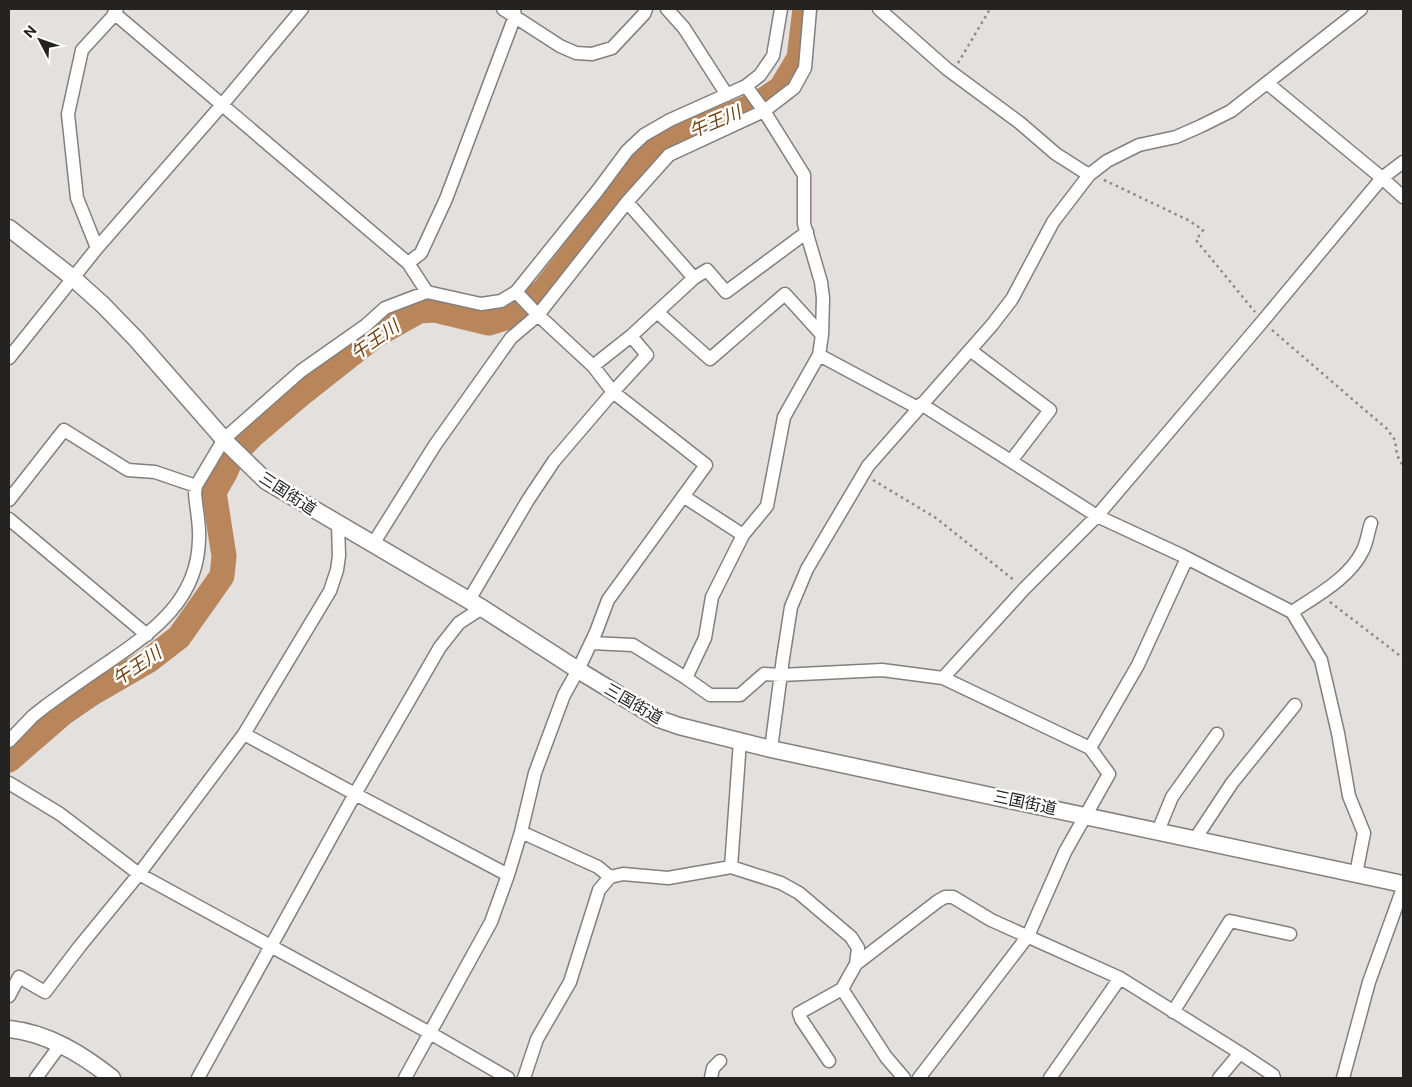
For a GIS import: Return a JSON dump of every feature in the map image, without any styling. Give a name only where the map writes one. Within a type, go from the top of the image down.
[{"type":"street","points":[[9,358],[97,248],[221,106],[302,9]]},
{"type":"street","points":[[503,9],[514,13],[560,46],[576,53],[592,54],[612,48],[644,14],[646,9]]},
{"type":"street","points":[[668,9],[684,28],[727,95]]},
{"type":"street","points":[[9,741],[33,716],[47,705],[164,620],[189,584],[196,559],[199,538],[196,486],[226,441],[301,371],[364,326],[385,308],[427,292],[481,304],[502,301],[517,294],[627,151],[644,135],[670,120],[727,95],[748,89],[760,76],[773,56],[781,9]]},
{"type":"street","points":[[373,544],[435,445],[511,338],[538,315],[627,202],[669,155],[764,111],[794,88],[806,68],[810,9]]},
{"type":"street","points":[[879,9],[952,73],[1020,123],[1056,154],[1089,176]]},
{"type":"street","points":[[771,748],[792,607],[807,569],[868,466],[992,325],[1012,299],[1053,222],[1089,176],[1107,161],[1139,145],[1176,137],[1231,111],[1361,9]]},
{"type":"street","points":[[97,248],[77,198],[68,114],[82,50],[116,11],[221,106],[408,263],[427,292]]},
{"type":"street","points":[[408,263],[421,253],[446,199],[514,13]]},
{"type":"street","points":[[1267,83],[1403,197]]},
{"type":"street","points":[[686,678],[705,638],[712,597],[743,535],[768,506],[784,417],[819,355],[822,334],[823,298],[821,282],[804,224],[804,175],[748,89]]},
{"type":"street","points":[[943,678],[1024,588],[1097,516],[1382,178],[1403,162]]},
{"type":"street","points":[[627,202],[694,278]]},
{"type":"street","name":"三国街道","points":[[9,228],[73,278],[136,339],[226,441],[266,481],[475,604],[659,719],[679,726],[771,748],[1403,884]]},
{"type":"street","points":[[593,366],[631,336],[694,278],[707,270],[726,292],[807,232]]},
{"type":"street","points":[[405,1078],[491,922],[521,832],[535,772],[564,694],[591,643],[608,600],[706,465],[613,392],[593,366],[517,294]]},
{"type":"street","points":[[657,312],[710,358],[785,294],[822,334]]},
{"type":"street","points":[[198,1078],[355,794],[440,647],[475,604],[528,500],[554,461],[613,392],[648,355],[631,336]]},
{"type":"street","points":[[970,350],[1050,410],[1011,461]]},
{"type":"street","points":[[819,355],[920,406],[1097,516],[1187,558],[1292,612],[1321,660],[1338,733],[1349,796],[1364,833],[1356,874]]},
{"type":"street","points":[[9,500],[64,430],[128,470],[155,472],[196,486]]},
{"type":"street","points":[[683,496],[743,535]]},
{"type":"street","points":[[9,519],[147,634]]},
{"type":"street","points":[[1292,612],[1337,582],[1356,561],[1363,550],[1371,523]]},
{"type":"street","points":[[9,996],[18,976],[45,992],[139,874],[244,734],[330,591],[337,570],[339,556],[338,524]]},
{"type":"street","points":[[1090,748],[1138,666],[1187,558]]},
{"type":"street","points":[[591,643],[633,645],[710,695],[740,695],[764,674],[781,675],[882,670],[943,678],[1039,722],[1090,748],[1109,774],[1065,852],[1028,936],[919,1078]]},
{"type":"street","points":[[1195,839],[1232,783],[1295,705]]},
{"type":"street","points":[[244,734],[508,875]]},
{"type":"street","points":[[1158,831],[1172,797],[1217,734]]},
{"type":"street","points":[[732,867],[740,741]]},
{"type":"street","points":[[9,783],[60,814],[139,874],[508,1078]]},
{"type":"street","points":[[521,832],[598,867],[610,877]]},
{"type":"street","points":[[524,1078],[537,1039],[570,982],[600,890],[610,877],[623,874],[668,878],[732,867],[781,883],[799,892],[851,938],[858,948],[856,964],[842,989],[799,1013],[800,1019],[829,1061]]},
{"type":"street","points":[[1343,1078],[1369,982],[1403,888]]},
{"type":"street","points":[[856,964],[938,901],[945,897],[953,897],[991,920],[1120,978],[1240,1053],[1273,1075],[1274,1078]]},
{"type":"street","points":[[1173,1012],[1230,921],[1290,934]]},
{"type":"street","points":[[1050,1078],[1120,978]]},
{"type":"street","points":[[842,989],[886,1057],[904,1078]]},
{"type":"street","points":[[9,1029],[48,1038],[61,1044],[75,1051],[112,1078]]},
{"type":"street","points":[[36,1078],[61,1044]]},
{"type":"street","points":[[1218,1078],[1240,1053]]},
{"type":"street","points":[[711,1078],[713,1068],[720,1060]]},
{"type":"path","points":[[952,73],[990,9]]},
{"type":"path","points":[[863,475],[936,518],[1024,588]]},
{"type":"path","points":[[1319,595],[1340,608],[1403,658]]},
{"type":"waterway","name":"午王川","points":[[9,760],[62,714],[91,694],[148,661],[179,637],[222,576],[224,556],[214,492],[231,459],[253,435],[376,335],[419,311],[435,310],[489,323],[516,316],[545,289],[650,153],[691,131],[759,103],[781,88],[799,58],[805,9]]}]
